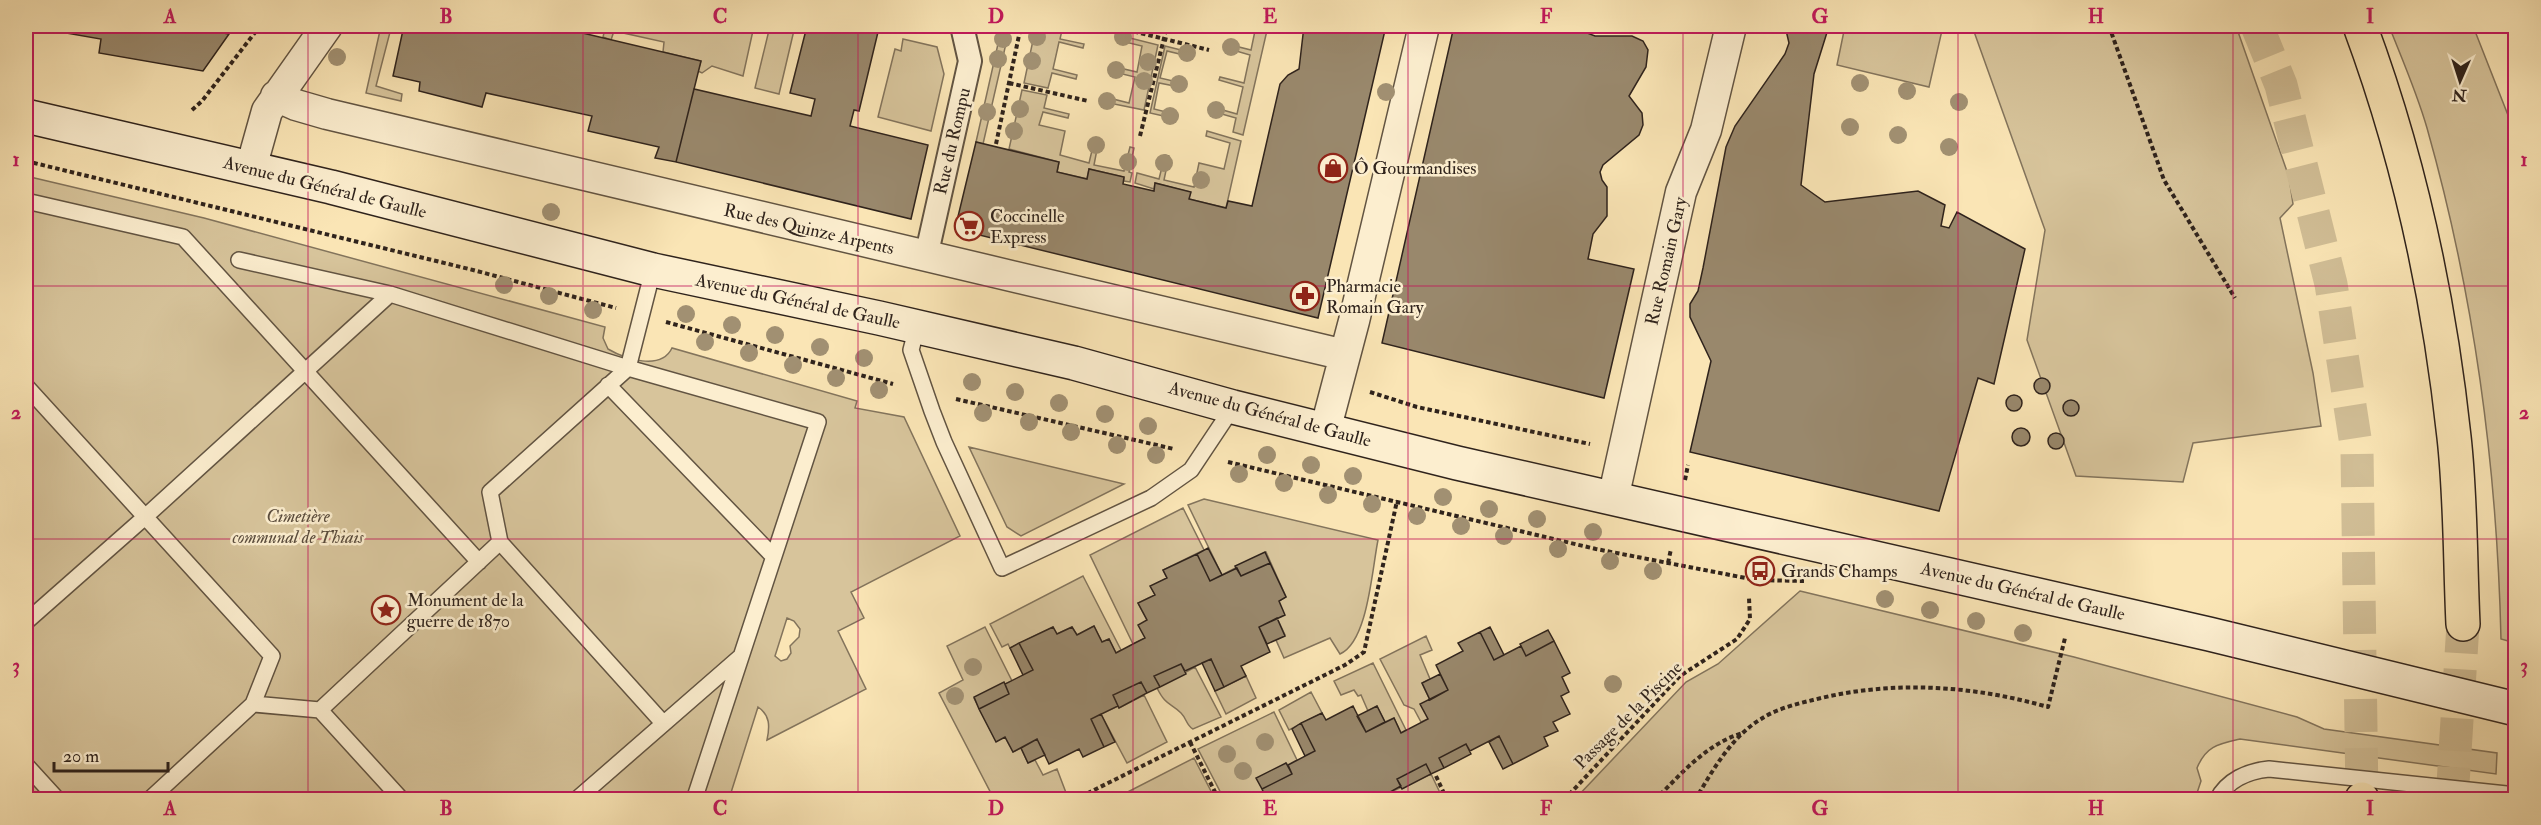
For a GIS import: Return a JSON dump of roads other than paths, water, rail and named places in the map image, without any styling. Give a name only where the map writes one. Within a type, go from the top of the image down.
[{"type":"highway","points":[[2360,26],[2383,86],[2431,268],[2454,439],[2463,624]]},
{"type":"main road","name":"Avenue du Général de Gaulle","points":[[26,116],[251,168],[653,270],[917,327],[1136,379],[1325,431],[2186,629],[2516,709]]},
{"type":"street","points":[[251,168],[262,122],[276,96],[327,26]]},
{"type":"street","name":"Rue du Rompu","points":[[926,257],[970,61],[962,26]]},
{"type":"street","points":[[1325,431],[1424,26]]},
{"type":"street","name":"Rue Romain Gary","points":[[1613,499],[1682,192],[1706,130],[1731,26]]},
{"type":"street","name":"Rue des Quinze Arpents","points":[[276,96],[327,114],[1345,355]]},
{"type":"lane","points":[[26,201],[183,237],[479,562]]},
{"type":"lane","points":[[239,260],[390,294],[628,368],[818,422],[694,800]]},
{"type":"lane","points":[[653,270],[628,368],[490,492],[500,542],[663,723]]},
{"type":"lane","points":[[26,622],[146,517],[390,294]]},
{"type":"lane","points":[[917,327],[911,350],[944,442],[1002,568],[1151,498],[1191,470],[1233,407]]},
{"type":"lane","points":[[26,386],[272,656],[253,704],[149,800]]},
{"type":"lane","points":[[608,386],[773,556]]},
{"type":"lane","points":[[320,710],[500,542]]},
{"type":"lane","points":[[576,800],[740,657]]},
{"type":"lane","points":[[253,704],[320,710],[402,800]]},
{"type":"lane","points":[[26,765],[58,800]]},
{"type":"lane","points":[[2217,800],[2230,784],[2241,777],[2254,770],[2269,768],[2516,795]]},
{"type":"tunnel","points":[[2257,26],[2281,85],[2331,284],[2357,451],[2362,799]]},
{"type":"tunnel","points":[[2452,800],[2463,624]]},
{"type":"place","name":"Ô Gourmandises","points":[[1333,168]]},
{"type":"place","name":"Coccinelle Express","points":[[969,226]]},
{"type":"place","name":"Pharmacie Romain Gary","points":[[1305,296]]},
{"type":"place","name":"Grands Champs","points":[[1760,571]]},
{"type":"place","name":"Monument de la guerre de 1870","points":[[386,610]]},
{"type":"park label","name":"Cimetière communal de Thiais","points":[[298,526]]}]
